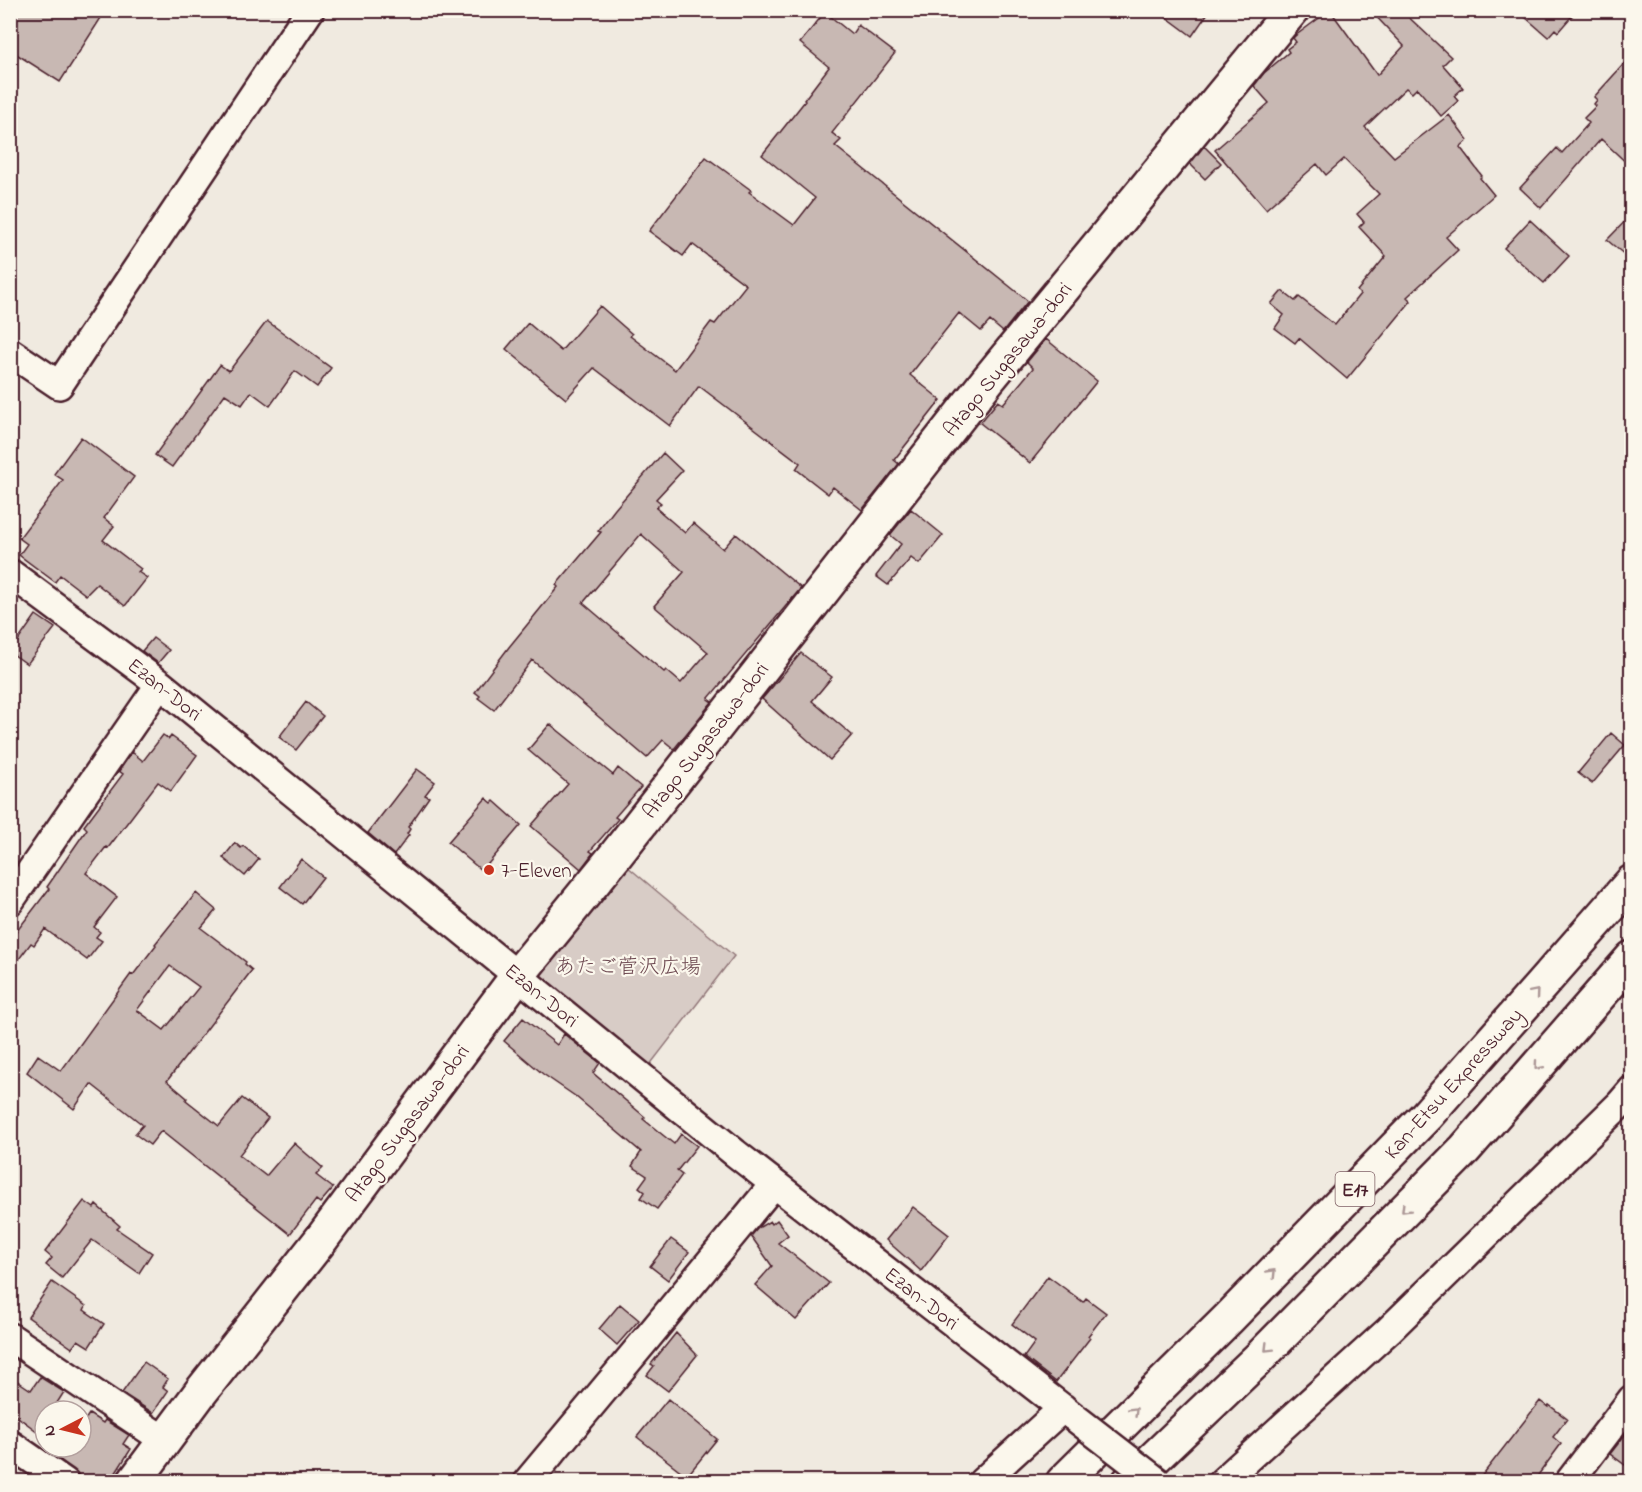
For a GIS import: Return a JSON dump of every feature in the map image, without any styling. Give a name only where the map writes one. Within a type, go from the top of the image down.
[{"type":"main road","name":"Atago Sugasawa-dori","points":[[134,1482],[322,1237],[518,975],[615,856],[987,381],[1292,10]]},
{"type":"main road","name":"Kan-Etsu Expressway","points":[[1063,1482],[1229,1318],[1426,1116],[1632,882]]},
{"type":"main road","name":"E17","points":[[1129,1482],[1259,1358],[1465,1149],[1632,958]]},
{"type":"street","points":[[10,352],[59,385],[310,10]]},
{"type":"street","name":"Ezan-Dori","points":[[10,573],[160,684],[774,1184],[1069,1413]]},
{"type":"street","points":[[10,901],[160,684]]},
{"type":"street","points":[[1222,1482],[1389,1330],[1632,1090]]},
{"type":"street","points":[[527,1482],[774,1184]]},
{"type":"street","points":[[10,1337],[164,1440]]},
{"type":"street","points":[[1569,1482],[1632,1399]]},
{"type":"street","points":[[982,1482],[1069,1413],[1158,1482]]},
{"type":"street","points":[[10,1444],[65,1482]]},
{"type":"green space","name":"あたご菅沢広場","points":[[615,856],[734,956],[642,1075],[518,975]]},
{"type":"building","points":[[10,10],[106,10],[60,82],[10,50]]},
{"type":"building","points":[[1157,10],[1210,10],[1192,36]]},
{"type":"building","points":[[1330,10],[1377,75],[1404,46],[1370,10],[1401,10],[1451,57],[1443,65],[1463,88],[1454,96],[1458,101],[1441,116],[1417,88],[1412,93],[1406,88],[1365,127],[1394,157],[1449,115],[1468,140],[1460,147],[1494,195],[1446,237],[1458,250],[1407,297],[1411,301],[1347,379],[1299,338],[1295,343],[1275,328],[1284,315],[1271,304],[1282,291],[1295,301],[1299,297],[1335,325],[1360,294],[1357,291],[1386,256],[1359,227],[1364,222],[1357,214],[1379,194],[1344,159],[1326,175],[1317,164],[1266,209],[1215,150],[1269,103],[1254,86],[1264,73],[1289,52],[1287,49],[1296,42],[1293,38]]},
{"type":"building","points":[[1517,10],[1577,10],[1558,32],[1555,29],[1548,37]]},
{"type":"building","points":[[825,12],[852,34],[858,25],[895,53],[832,133],[841,140],[835,146],[1028,301],[1003,332],[990,321],[981,331],[959,313],[910,375],[941,400],[894,460],[899,464],[862,510],[833,487],[828,494],[796,469],[800,463],[699,386],[670,426],[594,368],[566,399],[506,349],[528,323],[561,351],[600,306],[632,334],[630,336],[675,370],[711,322],[715,324],[746,285],[692,244],[683,256],[649,231],[706,157],[794,225],[815,198],[762,155],[829,67],[800,43]]},
{"type":"building","points":[[1632,55],[1632,168],[1601,139],[1541,208],[1520,188],[1557,148],[1562,153],[1589,123],[1584,118],[1596,106],[1594,104],[1597,100],[1594,97]]},
{"type":"building","points":[[1204,146],[1221,163],[1205,179],[1190,164]]},
{"type":"building","points":[[1632,214],[1632,261],[1607,240]]},
{"type":"building","points":[[1530,220],[1569,256],[1544,283],[1504,248]]},
{"type":"building","points":[[267,321],[331,368],[317,387],[295,371],[270,406],[251,392],[242,405],[225,394],[172,467],[155,455],[220,365],[229,371]]},
{"type":"building","points":[[1046,339],[1097,381],[1030,463],[980,423],[998,401],[1003,404],[1033,368],[1027,362]]},
{"type":"building","points":[[81,437],[134,477],[104,518],[114,526],[103,540],[141,569],[138,572],[147,578],[125,606],[97,584],[86,595],[60,575],[55,582],[19,555],[27,544],[19,538],[63,480],[54,474]]},
{"type":"building","points":[[663,453],[682,471],[656,499],[661,503],[656,508],[685,533],[693,523],[723,549],[736,534],[801,588],[708,699],[712,702],[674,749],[663,740],[647,758],[532,660],[494,710],[478,698],[480,696],[475,692],[558,587],[556,585],[601,532],[598,531]],"holes":[[[641,534],[684,572],[654,606],[708,652],[681,683],[666,670],[664,672],[583,603]]]},
{"type":"building","points":[[911,509],[943,535],[919,564],[911,558],[888,585],[876,576],[901,544],[890,535]]},
{"type":"building","points":[[36,615],[55,628],[27,664],[10,652]]},
{"type":"building","points":[[153,638],[169,650],[158,663],[142,651]]},
{"type":"building","points":[[801,653],[832,677],[812,701],[852,735],[830,760],[762,699]]},
{"type":"building","points":[[306,702],[323,716],[296,750],[279,737]]},
{"type":"building","points":[[550,724],[613,775],[618,768],[641,787],[615,817],[618,819],[590,851],[593,853],[581,869],[531,826],[568,784],[528,750]]},
{"type":"building","points":[[1611,733],[1625,745],[1592,784],[1578,773]]},
{"type":"building","points":[[163,735],[169,739],[171,736],[197,755],[171,791],[158,782],[86,873],[117,897],[94,927],[100,932],[96,937],[102,941],[87,960],[45,929],[10,971],[10,940],[49,889],[47,887],[87,829],[84,826],[123,774],[119,771],[132,752],[143,761]]},
{"type":"building","points":[[417,769],[435,782],[425,795],[429,797],[408,827],[410,829],[407,834],[409,835],[394,855],[368,833]]},
{"type":"building","points":[[486,798],[492,803],[494,801],[521,825],[482,871],[448,842]]},
{"type":"building","points":[[235,843],[241,848],[243,846],[259,859],[245,876],[223,858]]},
{"type":"building","points":[[301,859],[323,877],[302,904],[280,887]]},
{"type":"building","points":[[196,893],[216,910],[201,928],[246,962],[245,964],[252,970],[167,1081],[187,1098],[186,1100],[219,1126],[242,1098],[268,1118],[239,1155],[266,1176],[294,1143],[323,1168],[316,1175],[333,1188],[320,1203],[316,1200],[290,1234],[161,1131],[150,1145],[135,1134],[143,1125],[91,1084],[74,1109],[27,1072],[38,1055],[61,1071],[155,944]],"holes":[[[170,966],[199,987],[164,1030],[137,1010]]]},
{"type":"building","points":[[523,1018],[557,1045],[564,1034],[600,1063],[593,1073],[674,1144],[681,1134],[697,1146],[677,1171],[682,1175],[657,1209],[641,1198],[645,1192],[639,1187],[647,1176],[632,1166],[641,1152],[575,1096],[543,1074],[504,1041]]},
{"type":"building","points":[[84,1201],[94,1208],[96,1205],[120,1226],[117,1229],[152,1253],[139,1273],[92,1240],[62,1278],[46,1265],[52,1258],[45,1252]]},
{"type":"building","points":[[913,1207],[949,1235],[921,1271],[886,1240]]},
{"type":"building","points":[[777,1220],[788,1235],[778,1243],[829,1283],[796,1320],[755,1285],[772,1266],[751,1236],[758,1228]]},
{"type":"building","points":[[671,1239],[689,1252],[668,1280],[650,1266]]},
{"type":"building","points":[[1048,1276],[1083,1302],[1086,1298],[1106,1313],[1056,1382],[1024,1357],[1035,1342],[1012,1324]]},
{"type":"building","points":[[52,1282],[86,1306],[84,1310],[104,1324],[89,1347],[78,1340],[72,1348],[28,1317]]},
{"type":"building","points":[[620,1304],[639,1320],[617,1345],[599,1329]]},
{"type":"building","points":[[676,1333],[697,1355],[668,1391],[647,1375],[654,1366],[651,1364]]},
{"type":"building","points":[[144,1362],[168,1379],[163,1387],[168,1391],[153,1413],[122,1393]]},
{"type":"building","points":[[10,1376],[31,1390],[40,1377],[64,1392],[60,1399],[33,1399],[33,1428],[10,1411]]},
{"type":"building","points":[[668,1399],[717,1439],[687,1476],[637,1437]]},
{"type":"building","points":[[1540,1401],[1567,1419],[1553,1437],[1561,1444],[1533,1482],[1477,1482]]},
{"type":"building","points":[[93,1417],[103,1423],[105,1420],[129,1435],[123,1444],[131,1449],[110,1482],[87,1482],[59,1459],[93,1459]]},
{"type":"building","points":[[1632,1426],[1632,1470],[1610,1454]]},
{"type":"place","name":"7-Eleven","points":[[489,870]]}]
